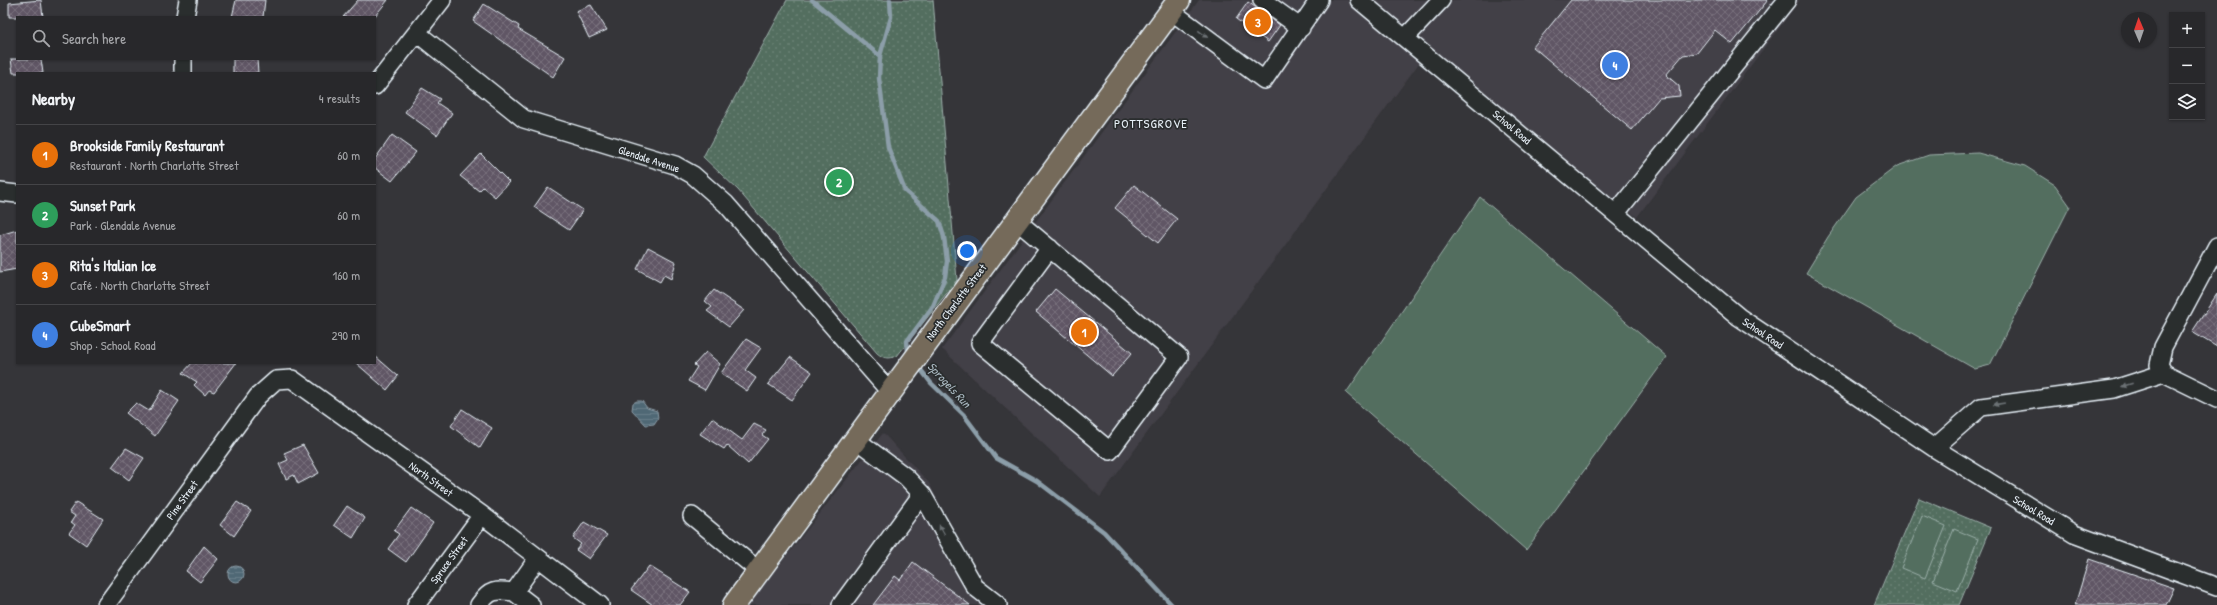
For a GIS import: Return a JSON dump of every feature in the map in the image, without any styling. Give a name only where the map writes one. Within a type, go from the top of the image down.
[{"type":"main road","name":"North Charlotte Street","points":[[734,605],[927,340],[1017,221],[1175,5]]},
{"type":"street","points":[[185,16],[188,0]]},
{"type":"street","points":[[376,85],[442,0]]},
{"type":"street","points":[[1262,0],[1301,28]]},
{"type":"street","points":[[1175,5],[1264,80],[1319,0]]},
{"type":"street","name":"School Road","points":[[1359,0],[1739,317],[1934,448],[2074,534],[2217,587]]},
{"type":"street","points":[[1405,38],[1441,0]]},
{"type":"street","points":[[1616,213],[1787,0]]},
{"type":"street","name":"Glendale Avenue","points":[[417,33],[524,118],[675,165],[693,175],[726,204],[890,392]]},
{"type":"street","points":[[182,60],[183,72]]},
{"type":"street","points":[[0,192],[16,194]]},
{"type":"street","points":[[1017,221],[1050,248],[1179,358],[1110,451],[980,343],[1050,248]]},
{"type":"street","points":[[2217,246],[2162,347],[2159,365],[2164,373],[2217,398]]},
{"type":"street","points":[[1934,448],[1981,407],[2114,389],[2164,373]]},
{"type":"street","name":"North Street","points":[[258,396],[276,380],[292,379],[482,516],[600,605]]},
{"type":"street","name":"Pine Street","points":[[106,605],[258,396]]},
{"type":"street","points":[[855,439],[906,478],[922,494],[975,587],[998,605]]},
{"type":"street","points":[[841,605],[922,494]]},
{"type":"street","name":"Spruce Street","points":[[416,605],[482,516]]},
{"type":"street","points":[[692,516],[759,571]]},
{"type":"street","points":[[958,557],[961,582],[970,596],[981,605]]},
{"type":"street","points":[[502,605],[514,592],[538,558]]},
{"type":"street","points":[[479,605],[487,594],[498,590],[514,592],[531,605]]},
{"type":"shaded area","points":[[1199,0],[1800,0],[1637,217],[1425,55],[1100,497],[942,349]]},
{"type":"shaded area","points":[[883,433],[929,483],[977,579],[1002,605],[748,605]]},
{"type":"green space","points":[[787,0],[933,0],[957,280],[897,356],[894,357],[884,357],[877,353],[738,190],[703,157]]},
{"type":"green space","points":[[1978,153],[2025,166],[2055,185],[2070,206],[1990,365],[1975,369],[1806,273],[1828,237],[1856,197],[1897,166],[1929,155]]},
{"type":"green space","points":[[1480,197],[1667,357],[1526,550],[1346,393]]},
{"type":"green space","points":[[1919,498],[1991,528],[1959,605],[1874,605]]},
{"type":"green space","points":[[1922,516],[1946,526],[1925,578],[1901,568]]},
{"type":"green space","points":[[1954,529],[1978,539],[1957,591],[1933,581]]},
{"type":"water","points":[[642,401],[647,408],[657,411],[658,418],[654,424],[646,425],[632,410],[633,403]]},
{"type":"water","points":[[233,566],[239,566],[244,571],[242,580],[239,582],[233,582],[228,577],[228,571]]},
{"type":"building","points":[[41,0],[43,16],[9,17],[9,3]]},
{"type":"building","points":[[236,0],[265,0],[263,16],[232,16]]},
{"type":"building","points":[[358,0],[388,0],[375,16],[344,16]]},
{"type":"building","points":[[1571,0],[1768,0],[1732,44],[1715,30],[1697,53],[1683,55],[1666,75],[1679,86],[1680,96],[1659,98],[1632,130],[1533,47]]},
{"type":"building","points":[[1248,2],[1280,25],[1268,42],[1236,19]]},
{"type":"building","points":[[484,4],[519,26],[518,29],[565,57],[553,77],[473,21]]},
{"type":"building","points":[[591,5],[607,30],[589,38],[576,11]]},
{"type":"building","points":[[11,59],[41,60],[43,72],[13,73]]},
{"type":"building","points":[[233,60],[257,60],[258,72],[233,72]]},
{"type":"building","points":[[422,88],[440,99],[437,103],[452,113],[437,135],[405,112]]},
{"type":"building","points":[[392,135],[416,152],[392,181],[376,169],[376,158]]},
{"type":"building","points":[[481,154],[509,182],[495,197],[483,187],[479,191],[460,176]]},
{"type":"building","points":[[1134,185],[1177,219],[1158,243],[1115,208]]},
{"type":"building","points":[[548,187],[583,210],[569,230],[534,207]]},
{"type":"building","points":[[16,230],[16,269],[0,272],[0,235]]},
{"type":"building","points":[[648,247],[676,262],[671,279],[664,275],[660,282],[637,269]]},
{"type":"building","points":[[1055,289],[1132,353],[1112,376],[1036,312]]},
{"type":"building","points":[[714,290],[744,310],[729,327],[707,311],[712,307],[705,301]]},
{"type":"building","points":[[2217,294],[2217,347],[2192,332]]},
{"type":"building","points":[[746,339],[761,348],[745,370],[756,378],[747,391],[721,373]]},
{"type":"building","points":[[706,352],[720,364],[705,390],[688,381],[697,367],[694,365]]},
{"type":"building","points":[[376,357],[398,376],[387,390],[357,364],[376,364]]},
{"type":"building","points":[[790,357],[812,372],[792,400],[768,384]]},
{"type":"building","points":[[191,364],[235,364],[214,392],[209,390],[205,395],[194,385],[197,382],[183,373]]},
{"type":"building","points":[[162,390],[179,401],[155,436],[126,413],[136,403],[149,411]]},
{"type":"building","points":[[462,409],[492,428],[480,448],[451,426]]},
{"type":"building","points":[[712,418],[742,440],[754,424],[766,430],[762,435],[768,439],[748,464],[727,445],[724,449],[700,434]]},
{"type":"building","points":[[303,445],[319,473],[298,484],[294,475],[286,479],[279,464],[288,460],[284,453]]},
{"type":"building","points":[[126,448],[144,458],[129,480],[112,467]]},
{"type":"building","points":[[76,502],[103,519],[86,545],[69,533],[75,525],[71,522],[75,516],[69,512]]},
{"type":"building","points":[[237,502],[251,511],[234,536],[220,525]]},
{"type":"building","points":[[347,506],[365,518],[353,538],[334,525]]},
{"type":"building","points":[[411,508],[433,523],[406,562],[388,549],[399,534],[394,531]]},
{"type":"building","points":[[584,522],[607,535],[589,559],[576,550],[581,544],[573,538]]},
{"type":"building","points":[[204,546],[218,559],[200,582],[186,571]]},
{"type":"building","points":[[2089,559],[2174,588],[2166,605],[2075,605]]},
{"type":"building","points":[[913,562],[970,605],[873,605],[895,576],[900,580]]},
{"type":"building","points":[[649,566],[690,592],[680,605],[653,605],[631,590]]},
{"type":"waterway","points":[[812,0],[880,56]]},
{"type":"waterway","name":"Sprogels Run","points":[[890,0],[891,17],[880,56],[879,78],[888,147],[905,191],[939,221],[944,237],[947,261],[945,277],[933,306],[907,341],[910,355]]},
{"type":"waterway","name":"Sprogels Run","points":[[918,366],[931,383],[964,415],[996,458],[1037,481],[1104,532],[1172,605]]},
{"type":"place","name":"Rita's Italian Ice","points":[[1258,22]]},
{"type":"place","name":"CubeSmart","points":[[1615,65]]},
{"type":"place","name":"Sunset Park","points":[[839,182]]},
{"type":"place","name":"Brookside Family Restaurant","points":[[1084,332]]},
{"type":"district","name":"POTTSGROVE","points":[[1151,123]]}]
